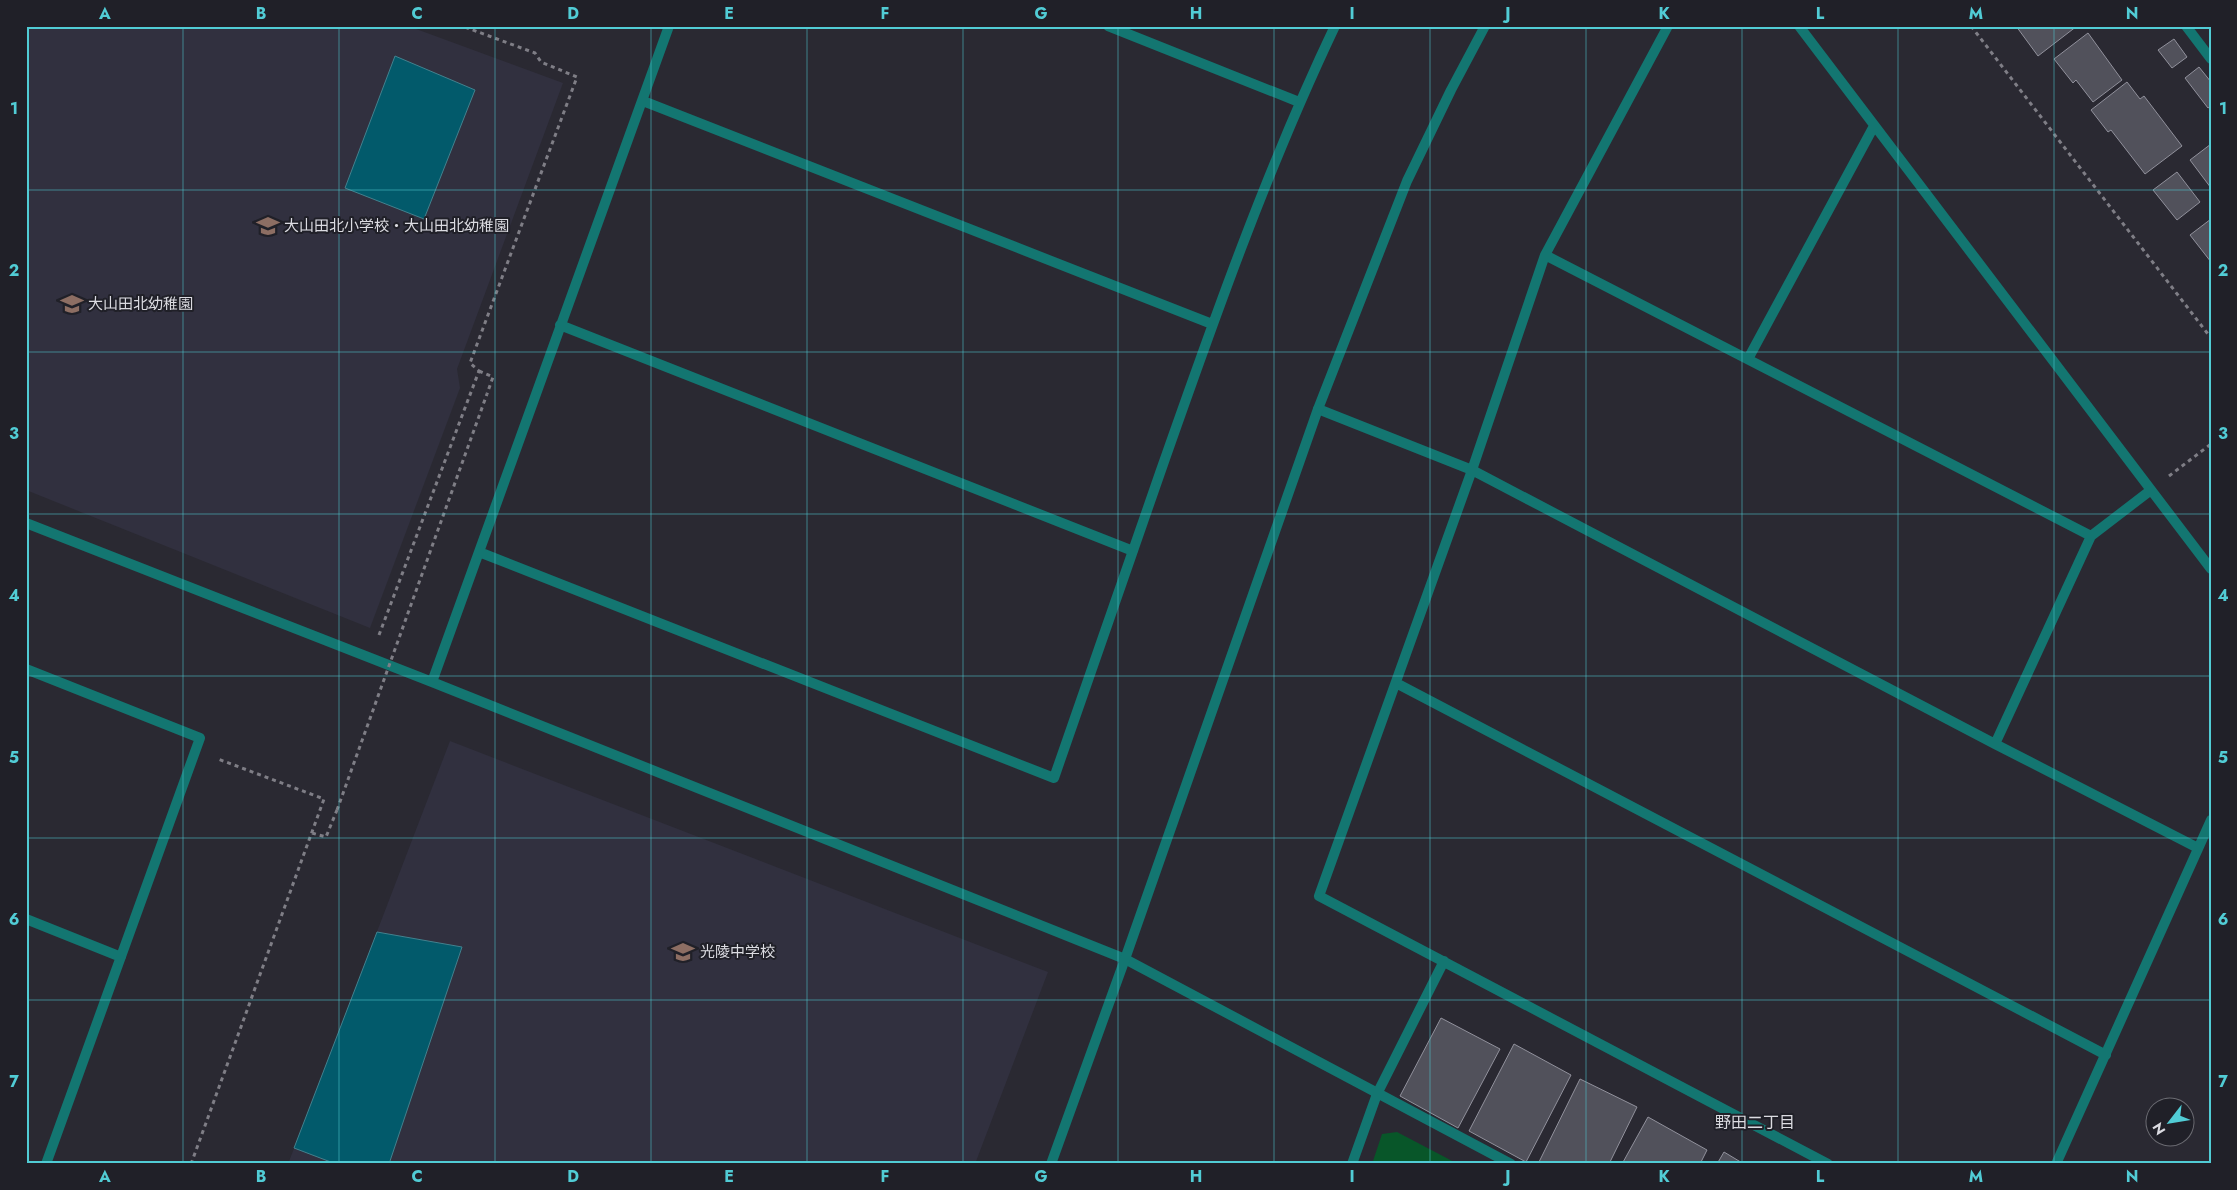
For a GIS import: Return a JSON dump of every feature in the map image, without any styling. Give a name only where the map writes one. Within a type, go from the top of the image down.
[{"type":"street","points":[[432,682],[669,26]]},
{"type":"street","points":[[1108,26],[1299,102]]},
{"type":"street","points":[[479,552],[1054,778],[1212,324],[1271,168],[1299,102],[1335,26]]},
{"type":"street","points":[[1051,1164],[1318,409],[1407,180],[1484,26]]},
{"type":"street","points":[[1668,26],[1545,255],[1472,470],[1319,896],[1828,1164]]},
{"type":"street","points":[[1799,26],[2211,569]]},
{"type":"street","points":[[2186,26],[2211,59]]},
{"type":"street","points":[[643,101],[1212,324]]},
{"type":"street","points":[[1748,359],[1874,126]]},
{"type":"street","points":[[1545,255],[2091,536]]},
{"type":"street","points":[[560,325],[1133,551]]},
{"type":"street","points":[[1318,409],[1472,470],[1995,744],[2198,848]]},
{"type":"street","points":[[1995,744],[2091,536],[2151,490]]},
{"type":"street","points":[[26,523],[432,682],[1125,959],[1511,1164]]},
{"type":"street","points":[[26,670],[200,738],[46,1164]]},
{"type":"street","points":[[1396,682],[2106,1055]]},
{"type":"street","points":[[2056,1164],[2211,820]]},
{"type":"street","points":[[26,919],[121,956]]},
{"type":"street","points":[[1352,1164],[1377,1094],[1444,961]]},
{"type":"path","points":[[312,833],[326,837],[337,810],[493,377],[479,371],[470,362],[576,77],[541,62],[535,53],[462,26]]},
{"type":"path","points":[[1971,26],[2211,338]]},
{"type":"path","points":[[378,639],[479,371]]},
{"type":"path","points":[[2151,490],[2211,444]]},
{"type":"path","points":[[191,1164],[324,799],[196,750]]},
{"type":"shaded area","name":"大山田北小学校・大山田北幼稚園","points":[[26,26],[408,26],[563,83],[457,369],[460,388],[370,628],[26,490]]},
{"type":"shaded area","name":"光陵中学校","points":[[450,741],[1048,972],[975,1164],[288,1164]]},
{"type":"green space","points":[[1397,1132],[1458,1164],[1372,1164],[1382,1134]]},
{"type":"water","points":[[395,56],[475,90],[424,219],[345,188]]},
{"type":"water","points":[[377,932],[462,947],[389,1164],[336,1164],[294,1148]]},
{"type":"building","points":[[2016,26],[2077,26],[2038,56]]},
{"type":"building","points":[[2088,33],[2122,80],[2093,102],[2076,80],[2073,83],[2054,59]]},
{"type":"building","points":[[2174,39],[2187,57],[2172,68],[2158,50]]},
{"type":"building","points":[[2199,67],[2211,82],[2211,106],[2208,108],[2185,78]]},
{"type":"building","points":[[2127,82],[2140,99],[2144,96],[2182,146],[2145,174],[2111,130],[2108,132],[2091,110]]},
{"type":"building","points":[[2211,144],[2211,188],[2190,160]]},
{"type":"building","points":[[2177,172],[2200,202],[2177,220],[2153,190]]},
{"type":"building","points":[[2211,219],[2211,262],[2190,235]]},
{"type":"building","points":[[1441,1018],[1500,1049],[1458,1128],[1400,1096]]},
{"type":"building","points":[[1514,1044],[1571,1075],[1526,1162],[1469,1131]]},
{"type":"building","points":[[1580,1079],[1637,1107],[1609,1164],[1538,1164]]},
{"type":"building","points":[[1648,1117],[1707,1150],[1700,1164],[1622,1164]]},
{"type":"building","points":[[1724,1152],[1744,1164],[1717,1164]]},
{"type":"place","name":"大山田北小学校・大山田北幼稚園","points":[[268,226]]},
{"type":"place","name":"大山田北幼稚園","points":[[72,304]]},
{"type":"place","name":"光陵中学校","points":[[683,952]]},
{"type":"district","name":"野田二丁目","points":[[1755,1122]]}]
